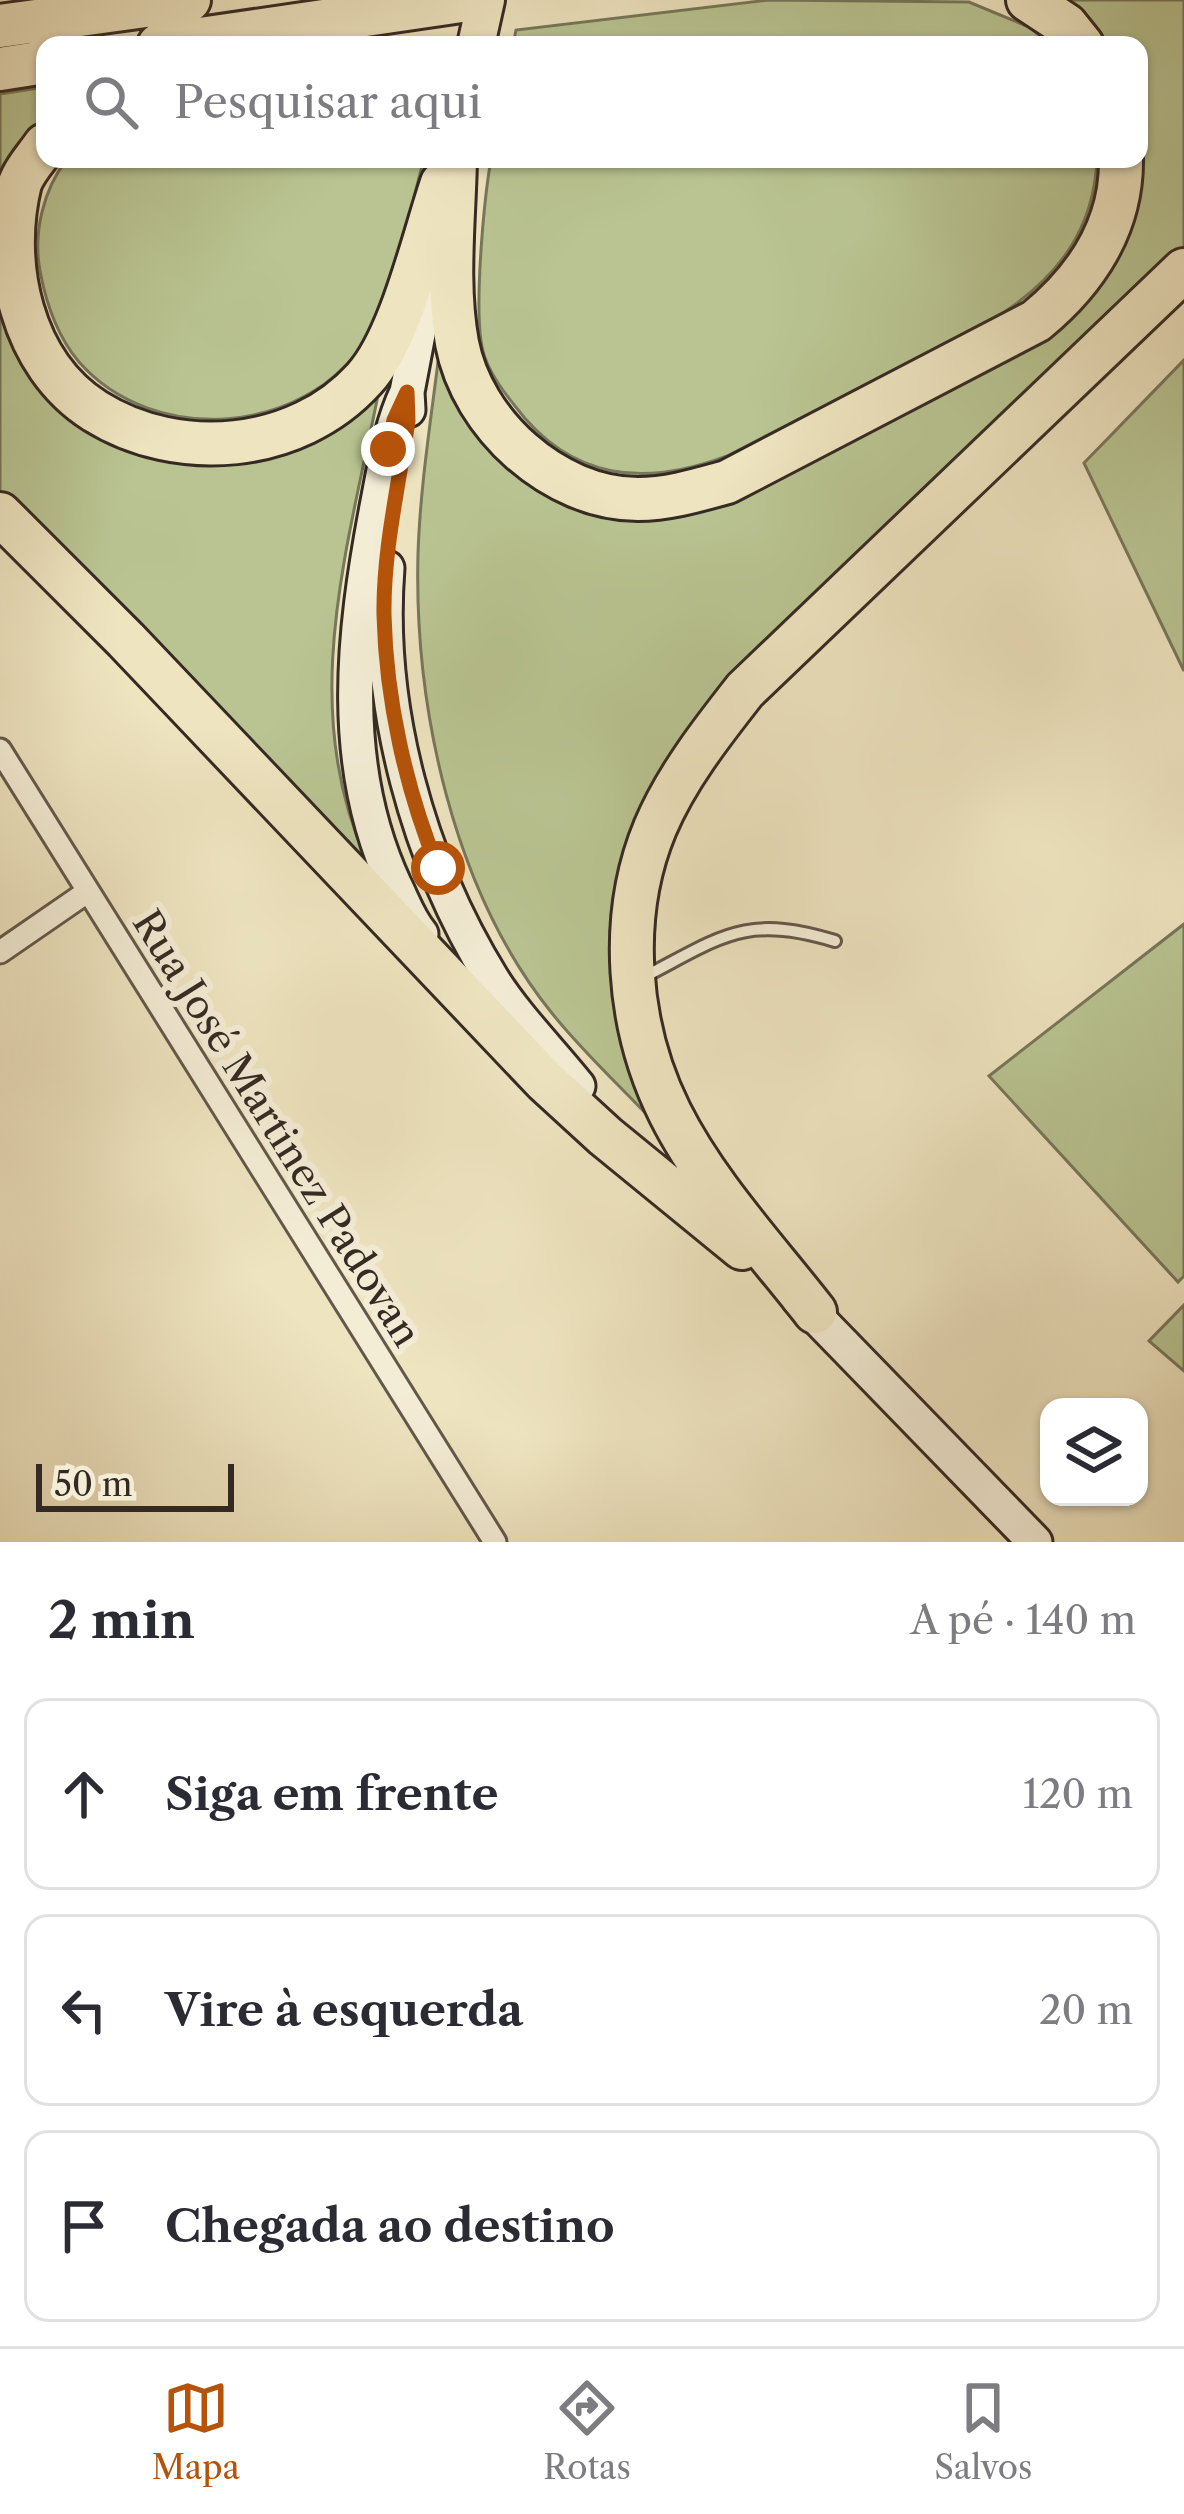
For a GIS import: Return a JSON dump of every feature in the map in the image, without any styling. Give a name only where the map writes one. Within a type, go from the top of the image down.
[{"type":"highway","points":[[0,26],[189,0]]},
{"type":"highway","points":[[218,36],[468,0]]},
{"type":"highway","points":[[1028,0],[1075,36]]},
{"type":"highway","points":[[258,36],[291,25]]},
{"type":"highway","points":[[0,69],[36,63]]},
{"type":"highway","points":[[36,158],[22,178],[13,213],[10,270],[21,319],[50,368],[92,410],[145,436],[201,443],[249,442],[293,429],[365,378],[389,338],[449,168]]},
{"type":"highway","points":[[452,168],[453,302],[457,343],[469,382],[517,448],[544,467],[594,494],[638,499],[685,494],[728,482],[1036,322],[1069,294],[1101,247],[1115,210],[1121,168]]},
{"type":"highway","points":[[815,1312],[705,1170],[670,1114],[646,1057],[633,982],[632,923],[638,879],[655,826],[708,737],[745,690],[1184,270]]},
{"type":"highway","points":[[0,514],[545,1081],[742,1248]]},
{"type":"main road","points":[[478,36],[486,0]]},
{"type":"main road","points":[[450,168],[407,392],[408,421],[384,612],[388,666],[403,757],[425,837],[451,899],[493,980],[578,1086]]},
{"type":"main road","points":[[407,392],[394,420],[365,568],[354,663],[354,740],[377,849],[414,926],[475,992],[815,1312],[1035,1542]]},
{"type":"street","name":"Rua José Martinez Padovan","points":[[0,750],[495,1542]]},
{"type":"street","points":[[0,952],[87,892]]},
{"type":"lane","points":[[633,982],[735,930],[775,928],[835,940]]},
{"type":"green space","points":[[769,0],[969,2],[1040,36],[515,36],[516,30]]},
{"type":"green space","points":[[1057,0],[1184,0],[1184,252],[654,806],[651,1119],[563,1026],[517,964],[488,910],[446,795],[432,734],[419,613],[421,506],[438,362],[448,353],[464,395],[618,510],[1008,353],[1133,168],[1148,168],[1148,36],[1092,36]]},
{"type":"green space","points":[[36,88],[36,132],[18,157],[0,209],[0,94]]},
{"type":"green space","points":[[422,168],[393,277],[365,341],[339,372],[306,396],[268,411],[228,419],[147,408],[110,389],[79,362],[64,341],[46,295],[38,242],[46,198],[59,171]]},
{"type":"green space","points":[[490,168],[1096,168],[1089,208],[1069,249],[1039,285],[1000,315],[727,456],[667,472],[611,471],[585,463],[537,431],[500,387],[488,366],[480,334]]},
{"type":"green space","points":[[0,281],[133,445],[377,400],[342,573],[332,688],[335,745],[346,802],[366,859],[354,864],[0,500]]},
{"type":"green space","points":[[1184,360],[1184,671],[1084,463]]},
{"type":"green space","points":[[1184,924],[1184,1276],[1178,1282],[989,1076]]},
{"type":"green space","points":[[1184,1305],[1184,1371],[1149,1341]]},
{"type":"route","points":[[388,449],[407,392],[408,421],[384,612],[403,757],[438,868]]}]
